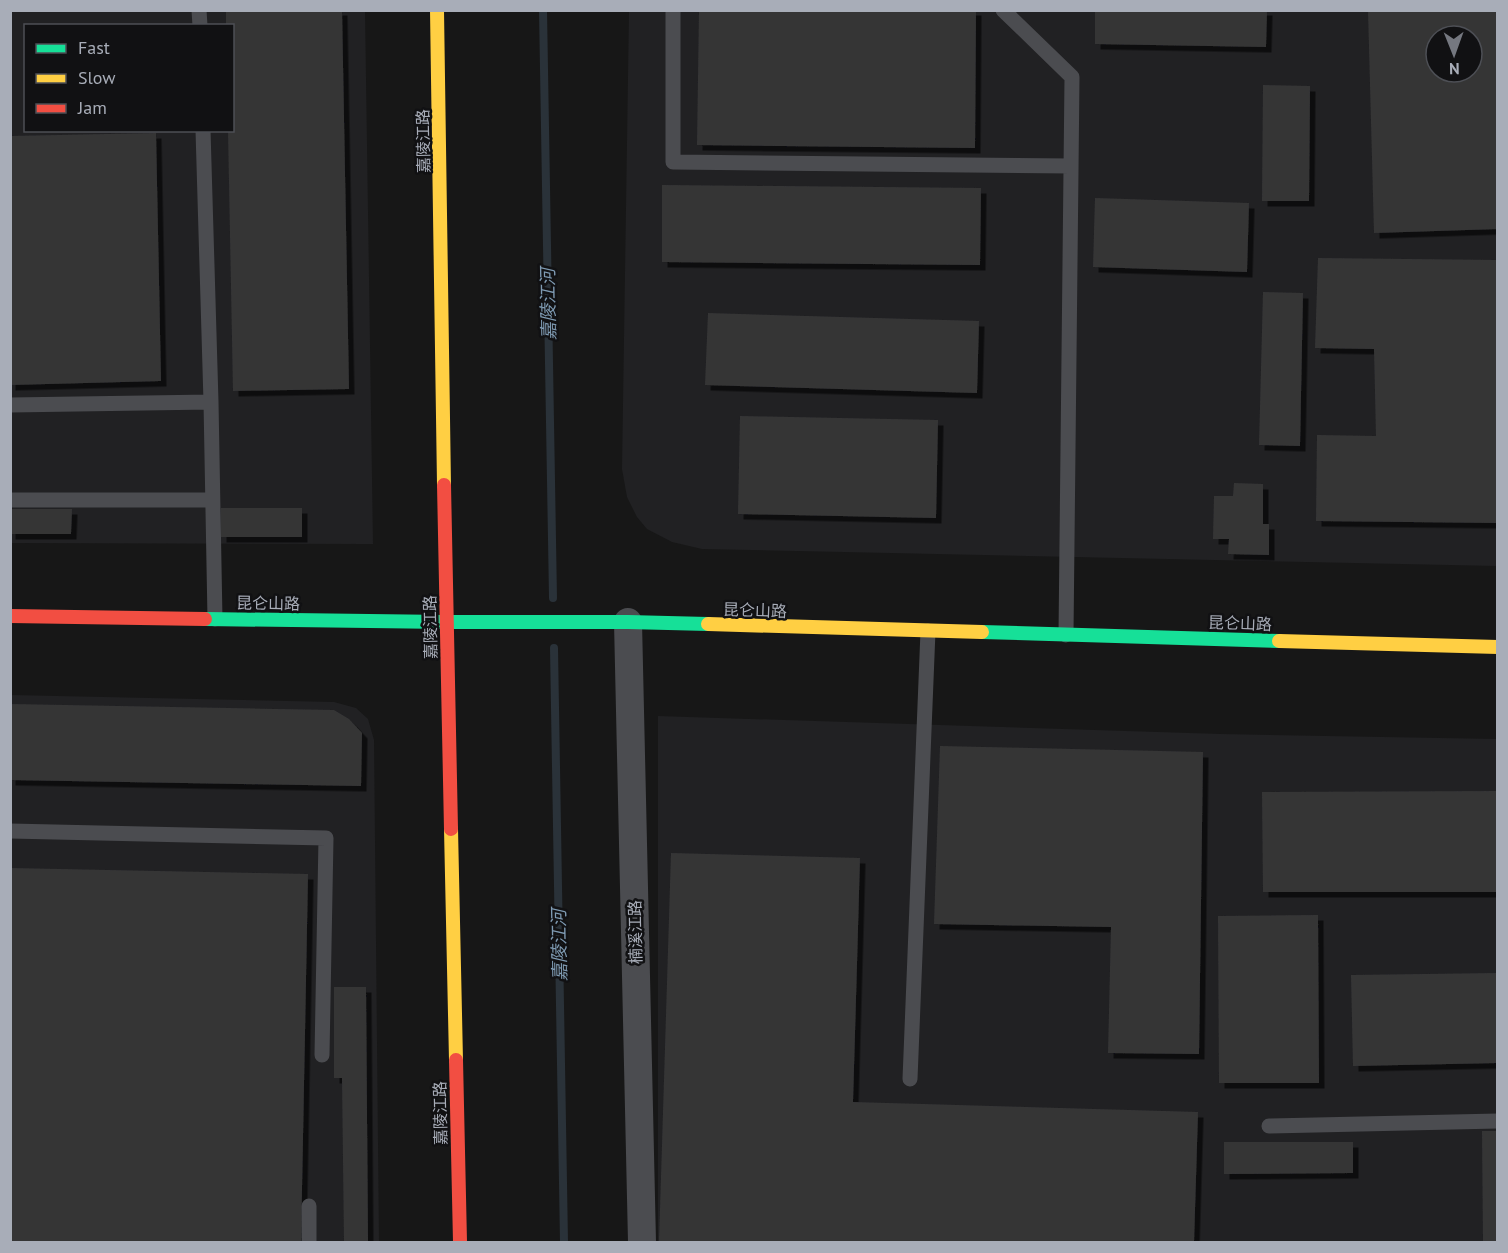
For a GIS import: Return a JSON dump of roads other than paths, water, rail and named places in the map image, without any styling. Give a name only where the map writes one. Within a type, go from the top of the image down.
[{"type":"street","name":"嘉陵江路","points":[[437,10],[446,622],[460,1242]]},
{"type":"street","name":"昆仑山路","points":[[10,616],[628,622],[1497,647]]},
{"type":"street","name":"楠溪江路","points":[[628,622],[642,1242]]},
{"type":"lane","points":[[673,10],[673,162],[1071,166]]},
{"type":"lane","points":[[1003,10],[1072,77],[1066,635]]},
{"type":"lane","points":[[203,132],[211,402],[214,619]]},
{"type":"lane","points":[[10,405],[211,402]]},
{"type":"lane","points":[[10,500],[212,500]]},
{"type":"lane","points":[[910,1079],[928,631]]},
{"type":"lane","points":[[10,831],[326,838],[322,1055]]},
{"type":"lane","points":[[1269,1126],[1497,1121]]},
{"type":"lane","points":[[309,1206],[309,1242]]},
{"type":"waterway","name":"嘉陵江河","points":[[543,10],[553,598]]},
{"type":"waterway","name":"嘉陵江河","points":[[554,648],[564,1242]]}]
